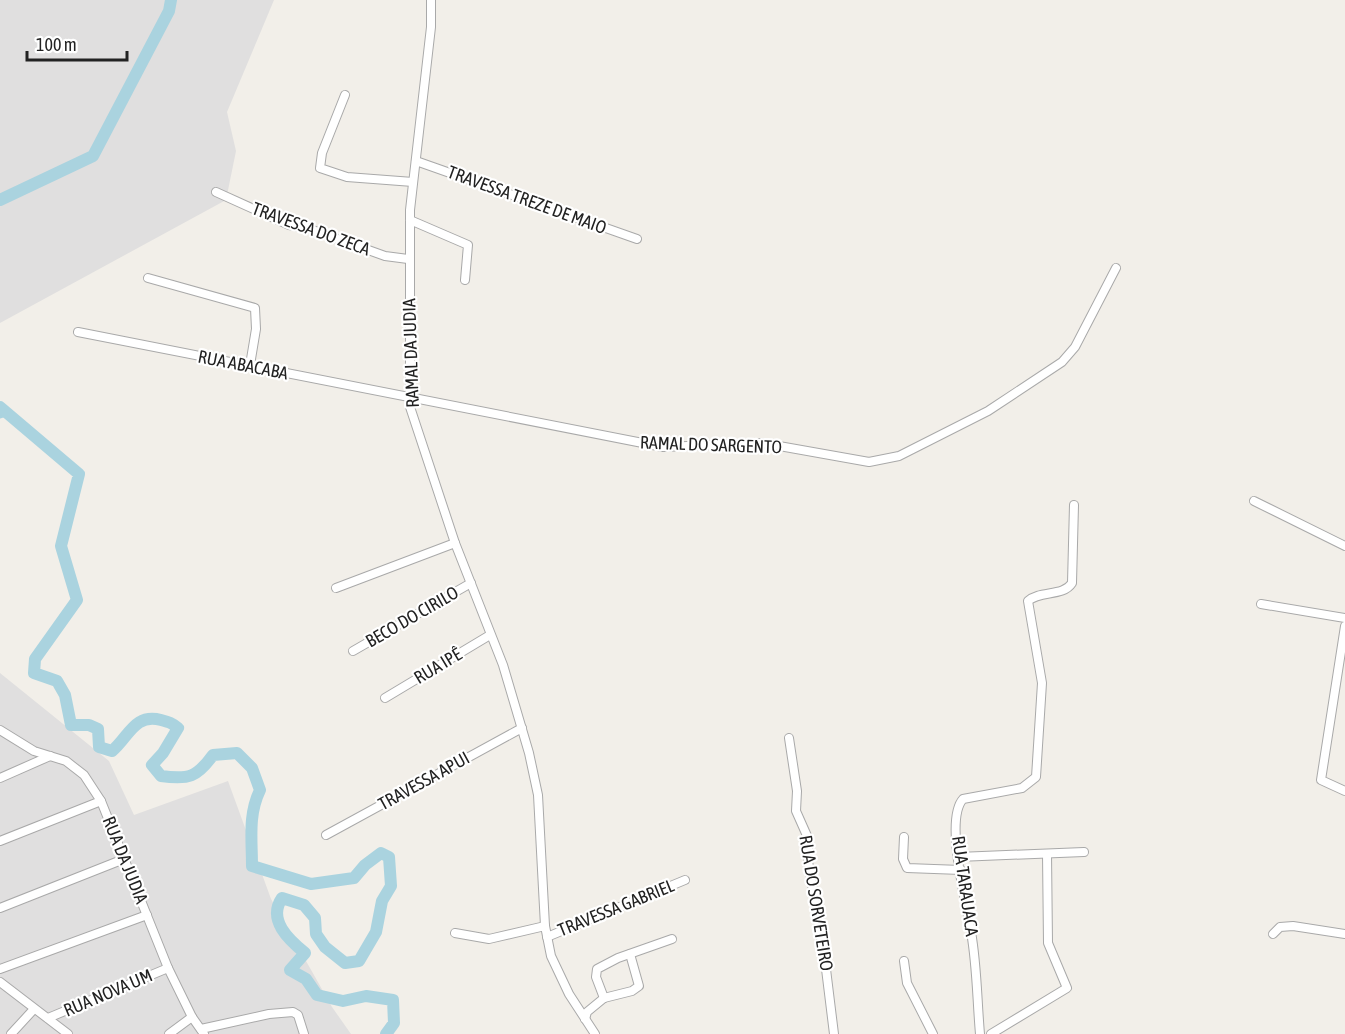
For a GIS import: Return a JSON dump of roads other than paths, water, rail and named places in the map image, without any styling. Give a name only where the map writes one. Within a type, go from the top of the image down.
[{"type":"street","name":"RAMAL DA JUDIA","points":[[431,0],[431,27],[410,220],[409,396],[417,431],[455,543],[522,728],[538,795],[545,926]]},
{"type":"street","points":[[345,95],[319,166],[324,171],[347,177],[413,182]]},
{"type":"street","name":"TRAVESSA TREZE DE MAIO","points":[[416,161],[637,239]]},
{"type":"street","name":"TRAVESSA DO ZECA","points":[[216,192],[289,225],[307,228],[385,256],[408,259]]},
{"type":"street","points":[[410,220],[468,245],[465,280]]},
{"type":"street","name":"RAMAL DO SARGENTO","points":[[409,396],[663,447],[762,443],[858,460],[880,461],[899,456],[958,428],[1062,362],[1075,347],[1116,268]]},
{"type":"street","points":[[148,278],[255,308],[256,329],[250,365]]},
{"type":"street","name":"RUA ABACABA","points":[[78,332],[409,396]]},
{"type":"street","points":[[1254,501],[1345,546]]},
{"type":"street","name":"RUA TARAUACA","points":[[980,1034],[971,932],[958,857],[957,818],[960,802],[969,797],[1022,788],[1036,777],[1042,683],[1028,601],[1042,594],[1064,590],[1072,583],[1074,505]]},
{"type":"street","points":[[336,588],[455,543]]},
{"type":"street","name":"BECO DO CIRILO","points":[[353,651],[471,583]]},
{"type":"street","points":[[1261,604],[1345,618]]},
{"type":"street","points":[[1345,626],[1321,780],[1345,790]]},
{"type":"street","name":"RUA IPÊ","points":[[386,698],[490,635]]},
{"type":"street","name":"TRAVESSA APUI","points":[[326,835],[522,728]]},
{"type":"street","name":"RUA DA JUDIA","points":[[0,730],[28,748],[66,761],[77,768],[101,801],[168,968],[192,1017],[203,1031]]},
{"type":"street","name":"RUA DO SORVETEIRO","points":[[789,738],[797,791],[796,811],[808,838],[808,861],[827,970],[834,1034]]},
{"type":"street","points":[[0,778],[50,756]]},
{"type":"street","points":[[0,841],[101,801]]},
{"type":"street","points":[[904,837],[903,859],[907,868],[961,870]]},
{"type":"street","points":[[958,857],[1084,852]]},
{"type":"street","points":[[991,1034],[1067,988],[1048,943],[1047,854]]},
{"type":"street","points":[[0,908],[124,859]]},
{"type":"street","name":"TRAVESSA GABRIEL","points":[[547,937],[685,880]]},
{"type":"street","points":[[0,969],[147,915]]},
{"type":"street","points":[[455,933],[489,939],[545,926],[551,956],[595,1034]]},
{"type":"street","points":[[1273,934],[1280,927],[1293,926],[1345,933]]},
{"type":"street","points":[[604,998],[596,977],[597,969],[672,939]]},
{"type":"street","points":[[585,1019],[587,1012],[604,998],[632,991],[639,986],[630,954]]},
{"type":"street","points":[[904,961],[907,982],[933,1034]]},
{"type":"street","name":"RUA NOVA UM","points":[[48,1018],[168,968]]},
{"type":"street","points":[[0,982],[68,1034]]},
{"type":"street","points":[[11,1034],[34,1009]]},
{"type":"street","points":[[203,1031],[269,1014],[293,1012],[299,1018],[304,1034]]},
{"type":"street","points":[[168,1033],[192,1017]]},
{"type":"waterway","points":[[0,200],[93,156],[169,11],[171,0]]},
{"type":"waterway","points":[[0,407],[79,474],[61,546],[77,600],[35,659],[34,673],[57,681],[65,695],[71,725],[89,725],[98,729],[99,747],[112,751],[138,723],[144,720],[161,720],[178,728],[163,753],[152,765],[161,776],[186,777],[202,768],[213,755],[237,753],[252,768],[260,790],[252,818],[252,866],[311,884],[354,878],[365,865],[381,853],[389,857],[391,886],[382,901],[376,932],[359,961],[345,963],[325,947],[316,934],[315,918],[304,905],[282,898],[277,914],[278,922],[287,936],[305,953],[290,970],[306,979],[317,995],[343,1001],[366,996],[393,1000],[394,1023],[386,1034]]},
{"type":"waterway","points":[[0,415],[6,413]]}]
